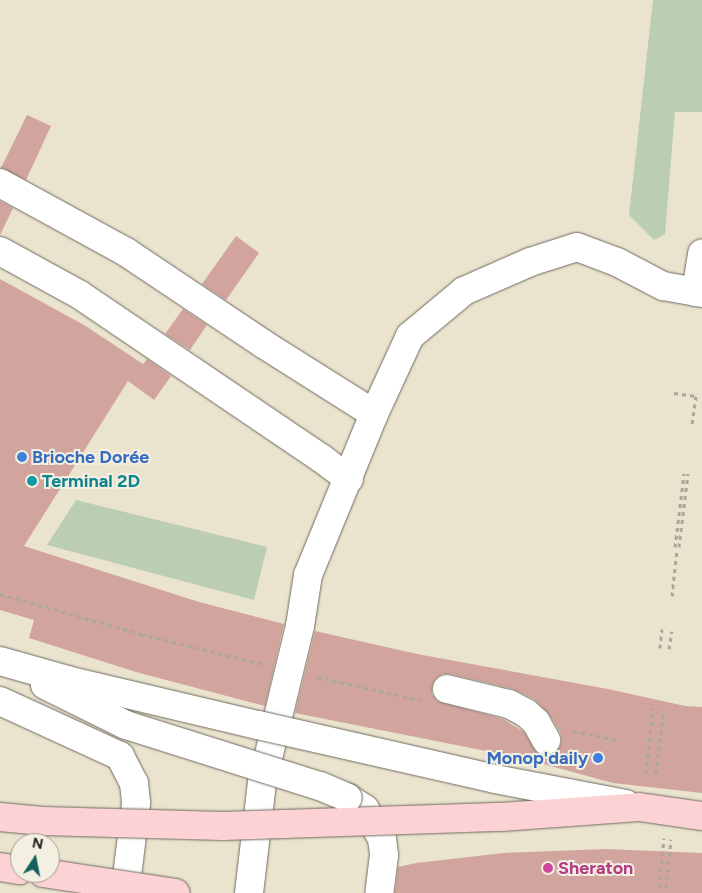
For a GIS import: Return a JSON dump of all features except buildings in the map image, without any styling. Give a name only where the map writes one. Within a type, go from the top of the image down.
[{"type":"main road","points":[[0,817],[44,821],[223,826],[501,818],[639,807],[702,816]]},
{"type":"main road","points":[[60,876],[175,893]]},
{"type":"lane","points":[[0,183],[126,252],[265,346],[374,414]]},
{"type":"lane","points":[[249,893],[262,783],[300,626],[308,575],[349,479],[374,414],[410,336],[464,291],[530,262],[577,247],[616,262],[663,286],[699,292],[702,253]]},
{"type":"lane","points":[[0,252],[80,294],[349,479]]},
{"type":"lane","points":[[0,661],[67,680],[419,761],[639,807]]},
{"type":"lane","points":[[0,661],[126,725],[320,786],[348,798],[365,809],[382,838],[384,855],[379,893]]},
{"type":"lane","points":[[447,689],[509,704],[526,713],[536,722],[546,740]]},
{"type":"lane","points":[[0,701],[120,756],[134,783],[136,803],[125,893]]},
{"type":"path","points":[[674,393],[696,396],[692,425]]},
{"type":"path","points":[[672,596],[686,474]]},
{"type":"path","points":[[660,648],[662,629]]},
{"type":"path","points":[[669,649],[672,631]]},
{"type":"path","points":[[646,773],[653,707]]},
{"type":"path","points":[[656,774],[664,708]]},
{"type":"path","points":[[659,887],[664,836]]},
{"type":"path","points":[[666,888],[671,838]]},
{"type":"shaded area","points":[[0,0],[702,0],[702,893],[0,893]]},
{"type":"green space","points":[[653,0],[702,0],[702,112],[675,112],[665,234],[654,240],[629,215]]},
{"type":"green space","points":[[76,500],[267,547],[254,600],[47,545]]},
{"type":"place","name":"Brioche Dorée","points":[[22,457]]},
{"type":"place","name":"Terminal 2D","points":[[32,481]]},
{"type":"place","name":"Monop'daily","points":[[598,758]]},
{"type":"place","name":"Sheraton","points":[[548,868]]}]
